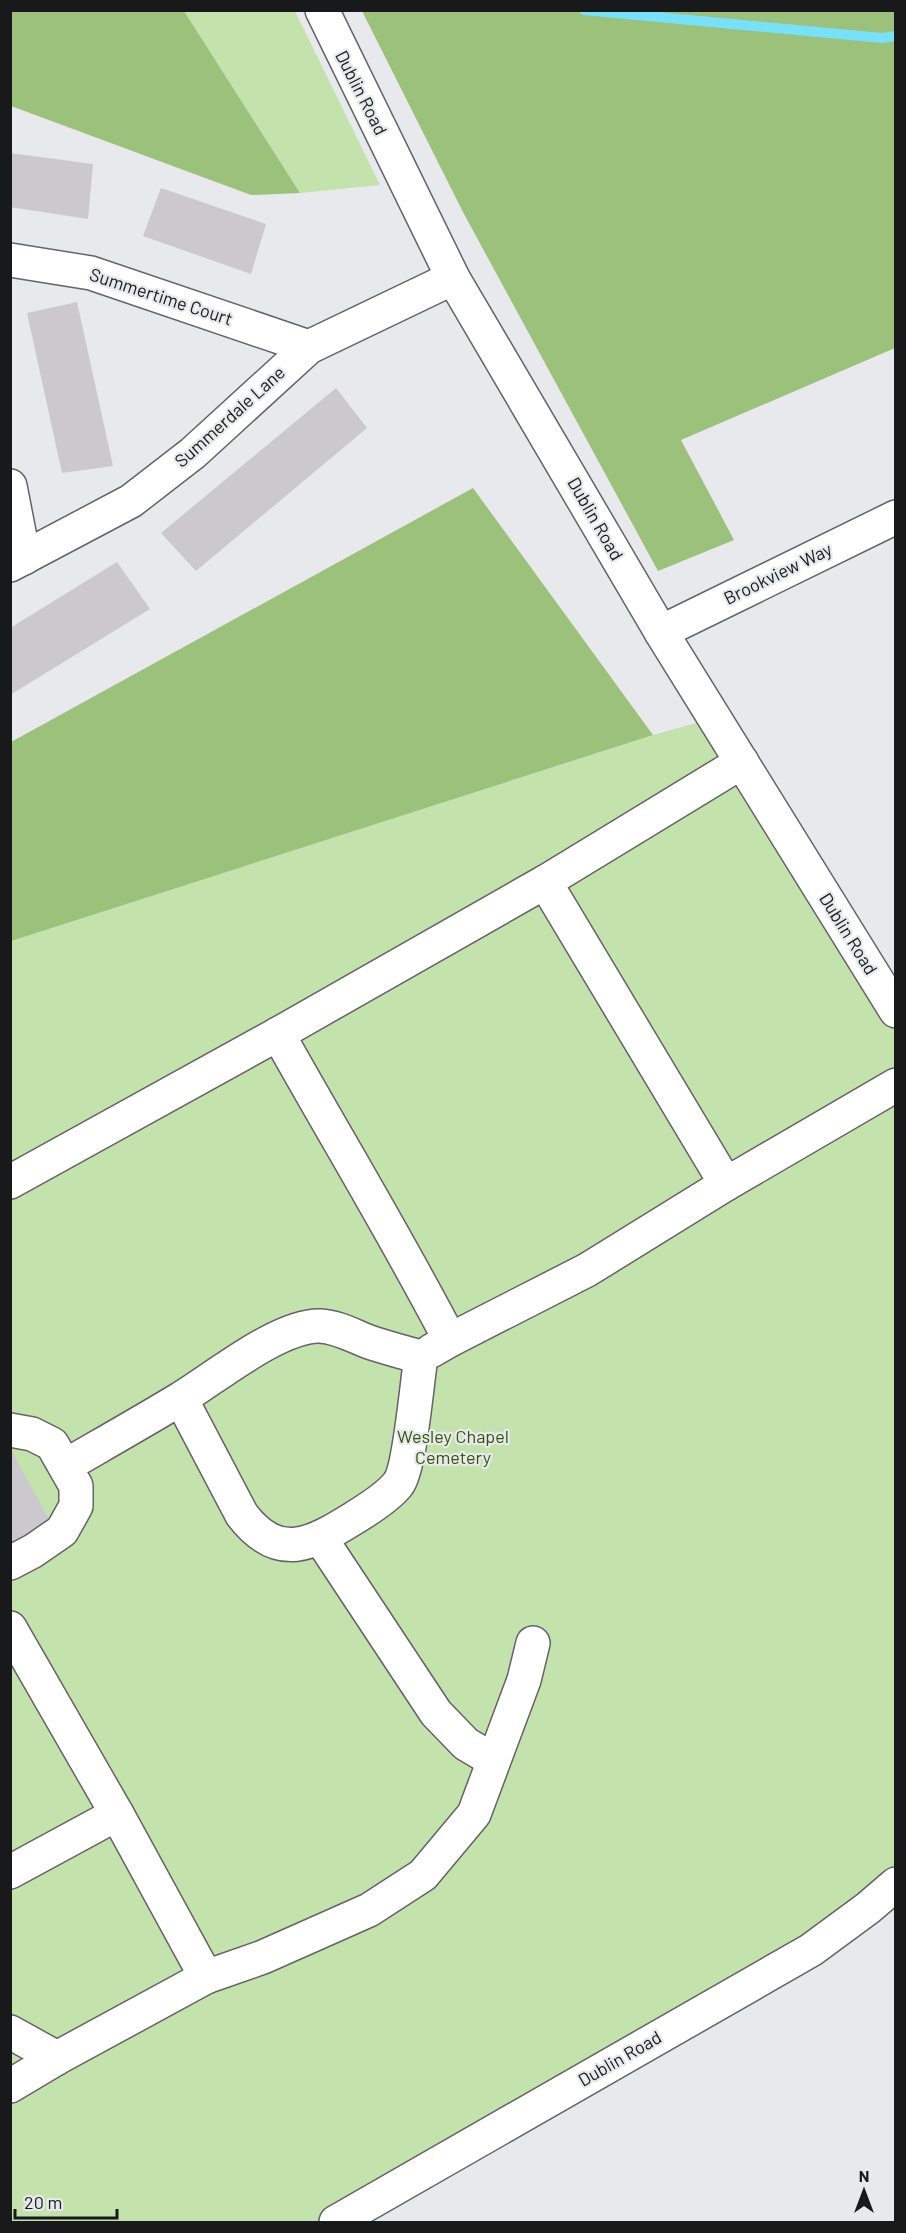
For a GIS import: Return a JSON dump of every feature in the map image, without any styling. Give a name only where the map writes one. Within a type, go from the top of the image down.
[{"type":"main road","name":"Dublin Road","points":[[322,10],[453,278],[661,632],[742,762],[887,978],[896,1011]]},
{"type":"main road","name":"Summertime Court","points":[[10,260],[91,273],[309,347]]},
{"type":"main road","name":"Summerdale Lane","points":[[17,561],[130,501],[193,453],[309,347],[453,278]]},
{"type":"main road","points":[[10,486],[17,561]]},
{"type":"main road","name":"Brookview Way","points":[[661,632],[896,517]]},
{"type":"main road","points":[[10,1182],[278,1034],[545,882],[742,762]]},
{"type":"main road","points":[[545,882],[726,1184]]},
{"type":"main road","points":[[278,1034],[408,1261],[450,1340]]},
{"type":"main road","points":[[65,1466],[181,1399],[244,1357],[286,1335],[320,1326],[342,1330],[371,1342],[421,1357],[587,1270],[726,1184],[896,1085]]},
{"type":"main road","points":[[181,1399],[242,1515],[254,1530],[269,1539],[285,1544],[301,1544],[321,1539],[368,1509],[398,1484],[405,1466],[421,1357]]},
{"type":"main road","points":[[10,1430],[32,1434],[52,1444],[76,1486],[76,1506],[62,1531],[33,1551],[10,1563]]},
{"type":"main road","points":[[321,1539],[436,1713],[466,1744],[493,1760]]},
{"type":"main road","points":[[12,1633],[117,1814],[206,1977]]},
{"type":"main road","points":[[10,2086],[206,1977],[263,1957],[369,1910],[423,1875],[474,1814],[524,1680],[533,1643]]},
{"type":"main road","points":[[10,1872],[117,1814]]},
{"type":"main road","name":"Dublin Road","points":[[336,2223],[811,1950],[896,1884]]},
{"type":"main road","points":[[10,2032],[57,2058]]},
{"type":"green space","points":[[10,11],[184,11],[300,193],[251,195],[11,106]]},
{"type":"green space","points":[[184,11],[295,11],[380,185],[300,193]]},
{"type":"green space","points":[[362,11],[895,11],[895,348],[681,440],[734,540],[658,571],[464,214]]},
{"type":"green space","points":[[473,488],[653,735],[11,941],[11,742]]},
{"type":"green space","name":"Wesley Chapel Cemetery","points":[[714,718],[895,1011],[895,1884],[336,2222],[11,2222],[10,941],[653,735]]},
{"type":"building","points":[[10,153],[93,164],[88,219],[10,207]]},
{"type":"building","points":[[161,188],[266,224],[251,274],[143,236]]},
{"type":"building","points":[[77,302],[113,466],[62,473],[27,313]]},
{"type":"building","points":[[336,388],[367,428],[196,571],[161,533]]},
{"type":"building","points":[[117,562],[150,609],[10,695],[10,628]]},
{"type":"building","points":[[10,1448],[50,1521],[10,1545]]},
{"type":"waterway","points":[[584,10],[882,38],[896,36]]}]
